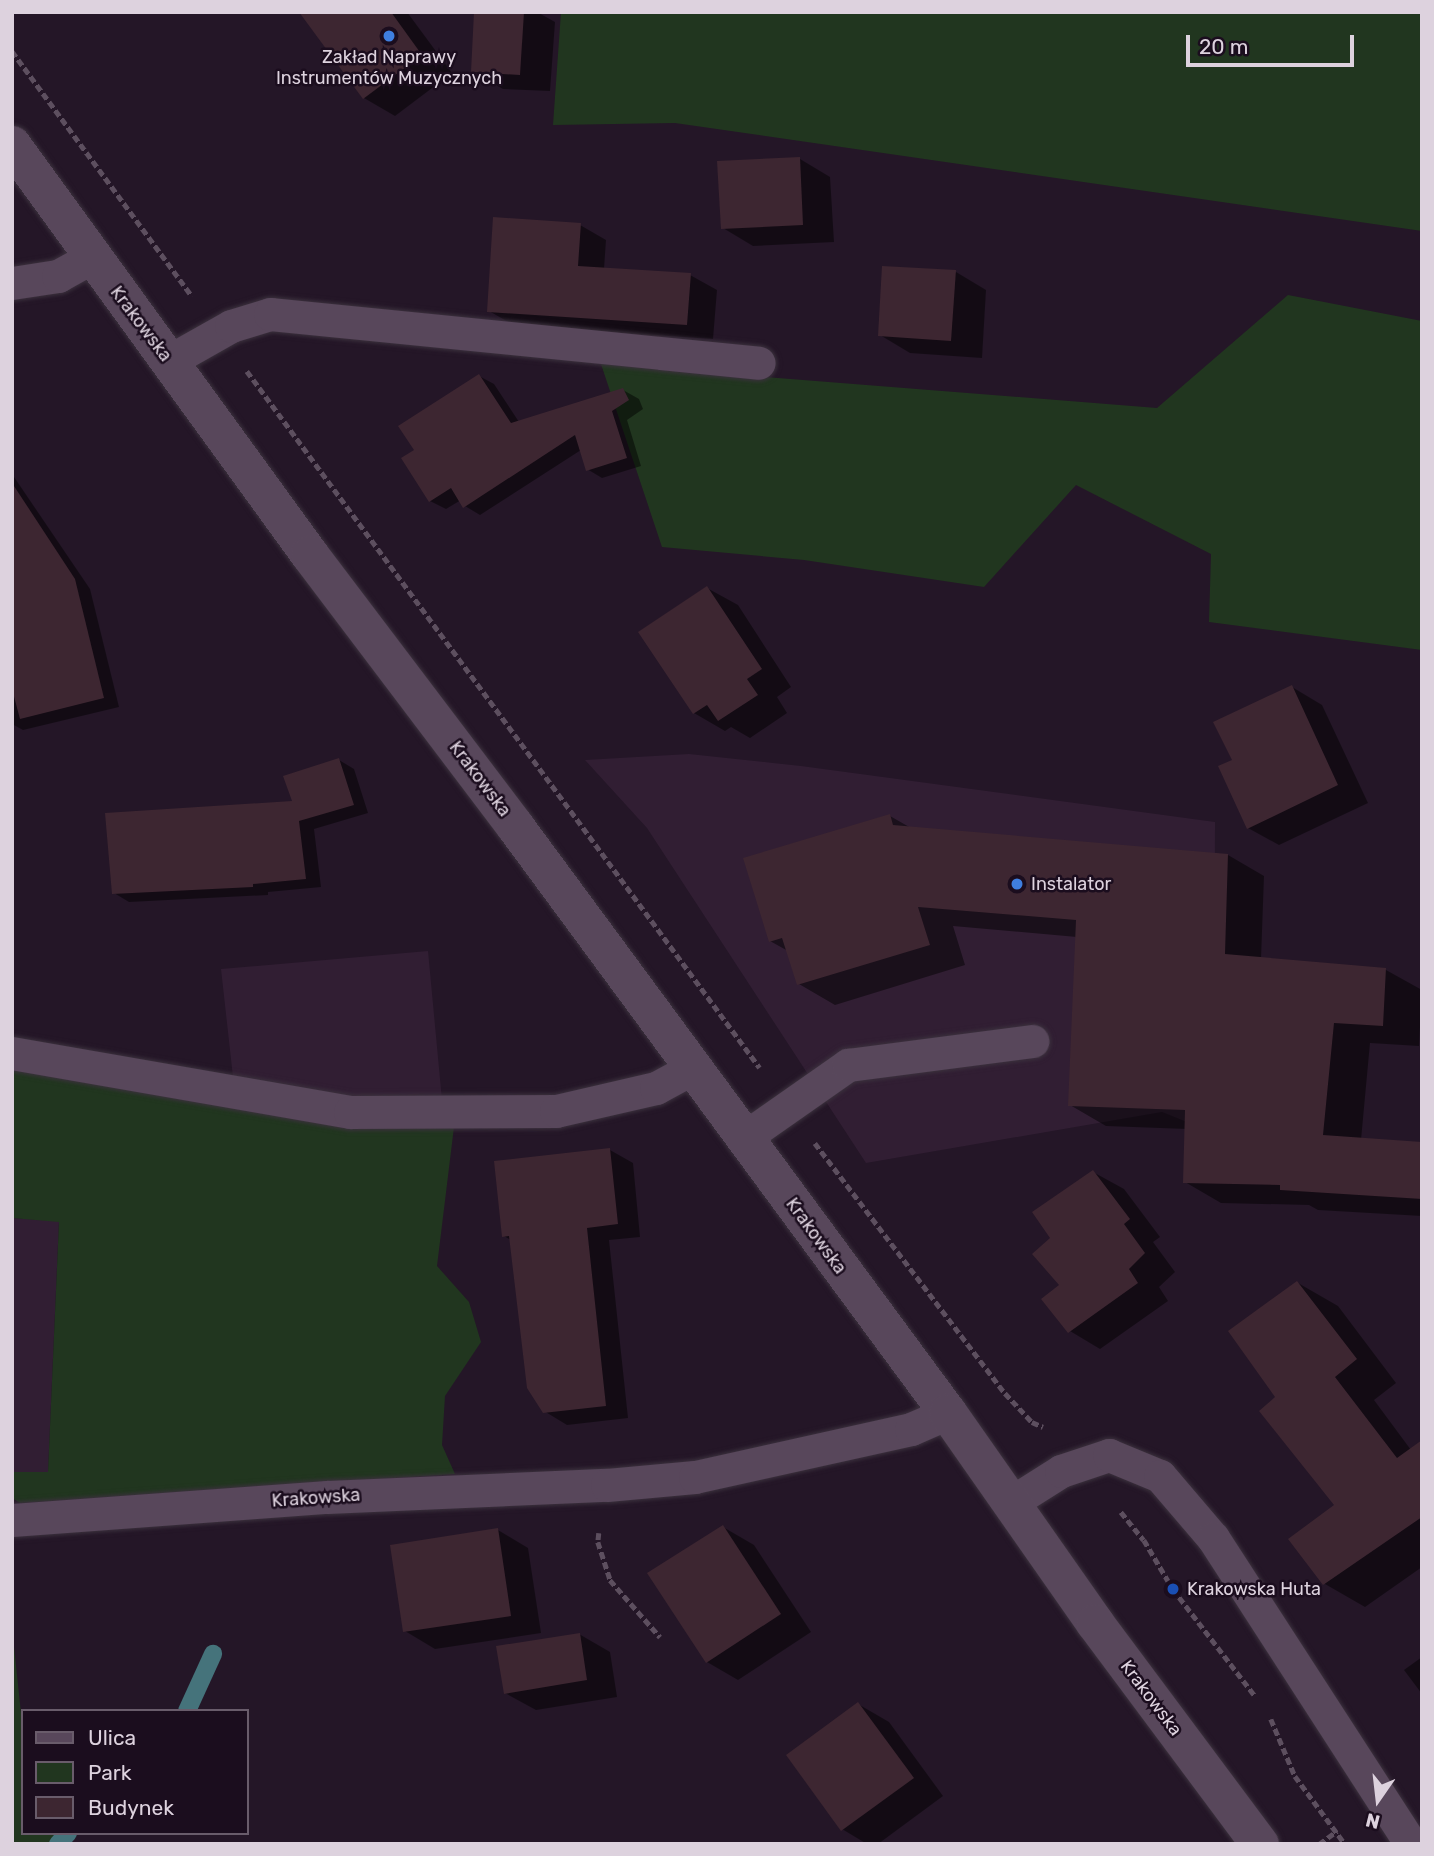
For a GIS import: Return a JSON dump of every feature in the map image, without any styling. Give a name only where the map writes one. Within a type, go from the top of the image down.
[{"type":"main road","name":"Krakowska","points":[[12,145],[92,257],[948,1413],[1095,1623],[1260,1844]]},
{"type":"lane","points":[[12,283],[58,276],[92,257]]},
{"type":"lane","points":[[169,361],[219,333],[270,314],[758,363]]},
{"type":"lane","points":[[745,1137],[848,1065],[1032,1041]]},
{"type":"lane","points":[[12,1053],[349,1112],[556,1111],[656,1088],[693,1068]]},
{"type":"lane","name":"Krakowska","points":[[12,1520],[327,1497],[607,1485],[695,1476],[911,1429],[948,1413]]},
{"type":"lane","points":[[1012,1502],[1081,1463],[1109,1455],[1160,1476],[1213,1538],[1411,1844]]},
{"type":"path","points":[[12,51],[789,1107],[1005,1393],[1032,1422],[1055,1431],[1144,1540],[1173,1589],[1261,1704]]},
{"type":"path","points":[[607,1485],[598,1542],[610,1580],[660,1637]]},
{"type":"path","points":[[1269,1714],[1294,1776],[1345,1844]]},
{"type":"path","points":[[1319,1844],[1337,1831]]},
{"type":"shaded area","points":[[689,754],[801,766],[1215,822],[1214,1133],[1162,1112],[866,1163],[647,828],[585,760]]},
{"type":"shaded area","points":[[428,951],[442,1100],[351,1100],[233,1077],[221,969]]},
{"type":"shaded area","points":[[12,1218],[59,1221],[48,1472],[12,1472]]},
{"type":"green space","points":[[561,12],[1422,12],[1422,231],[675,123],[553,125]]},
{"type":"green space","points":[[1288,295],[1422,321],[1422,650],[1209,622],[1211,554],[1076,485],[984,587],[804,560],[662,547],[601,364],[1157,408]]},
{"type":"green space","points":[[12,1067],[454,1127],[437,1266],[469,1302],[481,1342],[445,1396],[442,1445],[455,1474],[20,1503],[12,1498],[12,1472],[48,1472],[59,1222],[12,1218]]},
{"type":"green space","points":[[13,1637],[21,1713],[21,1835],[65,1835],[58,1844],[12,1844]]},
{"type":"building","points":[[299,12],[391,12],[422,55],[363,99]]},
{"type":"building","points":[[474,12],[524,12],[520,75],[471,72]]},
{"type":"building","points":[[800,157],[803,225],[721,229],[717,161]]},
{"type":"building","points":[[493,217],[581,223],[578,266],[691,273],[687,325],[487,312]]},
{"type":"building","points":[[882,266],[956,270],[951,341],[878,336]]},
{"type":"building","points":[[479,374],[511,423],[623,388],[629,400],[612,411],[627,458],[586,471],[575,435],[463,508],[451,488],[429,502],[401,458],[414,450],[398,426]]},
{"type":"building","points":[[12,483],[75,579],[104,698],[20,719],[12,689]]},
{"type":"building","points":[[707,586],[762,669],[747,679],[758,695],[718,721],[707,705],[693,714],[638,632]]},
{"type":"building","points":[[1292,685],[1338,785],[1247,829],[1218,766],[1232,760],[1213,722]]},
{"type":"building","points":[[339,758],[354,805],[299,821],[306,879],[253,884],[253,887],[112,894],[105,813],[292,801],[283,776]]},
{"type":"building","points":[[890,814],[893,825],[1228,854],[1225,954],[1386,968],[1383,1026],[1334,1023],[1323,1135],[1422,1142],[1422,1199],[1280,1190],[1280,1185],[1183,1183],[1185,1110],[1068,1106],[1076,920],[918,907],[930,945],[797,985],[782,938],[769,942],[743,858]]},
{"type":"building","points":[[610,1148],[618,1224],[587,1228],[606,1406],[543,1413],[527,1388],[509,1236],[502,1237],[494,1161]]},
{"type":"building","points":[[1093,1170],[1130,1219],[1124,1224],[1145,1253],[1129,1269],[1138,1283],[1068,1333],[1041,1299],[1059,1285],[1032,1254],[1050,1238],[1032,1212]]},
{"type":"building","points":[[1297,1281],[1357,1359],[1335,1377],[1397,1458],[1422,1440],[1422,1517],[1323,1585],[1288,1539],[1334,1505],[1259,1411],[1275,1397],[1228,1331]]},
{"type":"building","points":[[723,1525],[781,1614],[706,1663],[647,1573]]},
{"type":"building","points":[[498,1528],[511,1616],[403,1632],[390,1545]]},
{"type":"building","points":[[580,1633],[587,1680],[504,1694],[496,1646]]},
{"type":"building","points":[[858,1702],[914,1778],[841,1831],[786,1755]]},
{"type":"waterway","points":[[188,1709],[213,1654]]},
{"type":"waterway","points":[[58,1844],[66,1835]]},
{"type":"place","name":"Zakład Naprawy Instrumentów Muzycznych","points":[[389,36]]},
{"type":"place","name":"Instalator","points":[[1017,884]]},
{"type":"place","name":"Krakowska Huta","points":[[1173,1589]]}]
